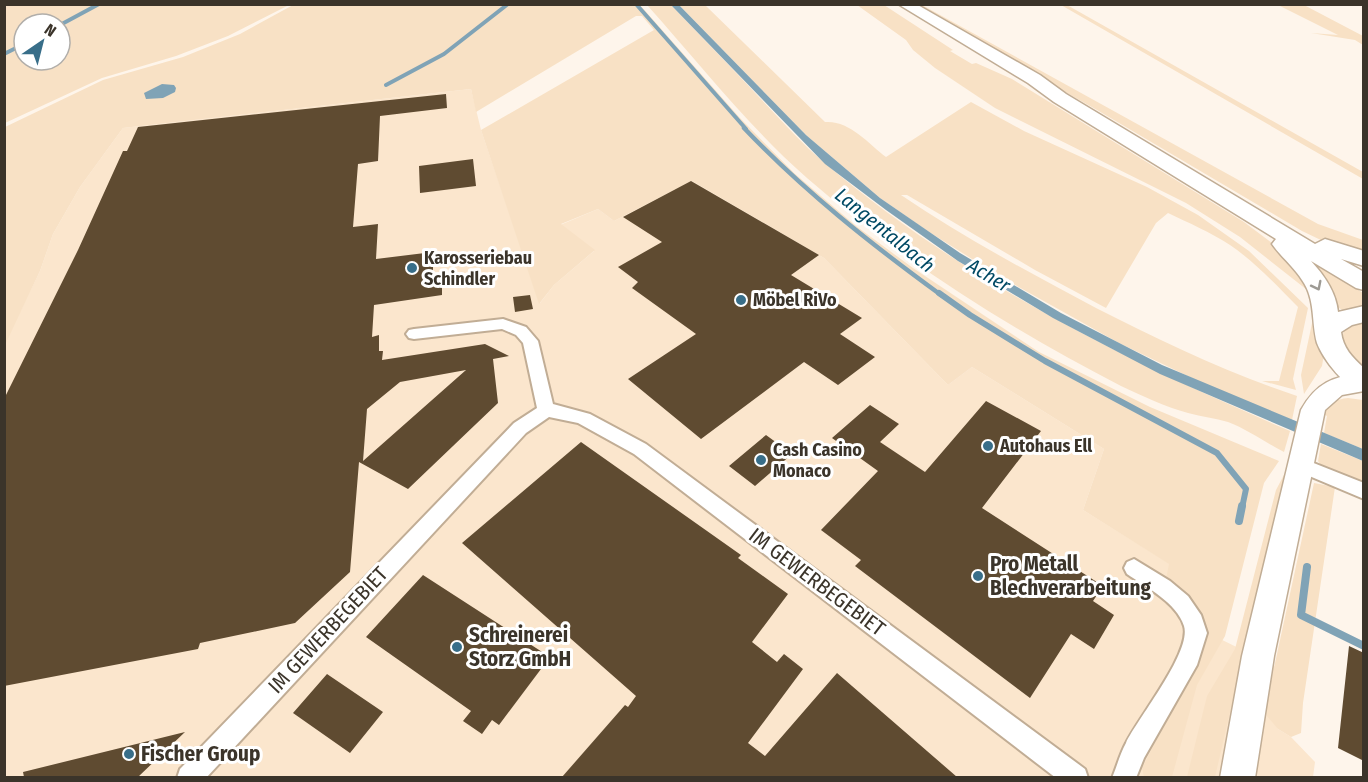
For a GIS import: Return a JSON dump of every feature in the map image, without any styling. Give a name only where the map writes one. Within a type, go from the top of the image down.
[{"type":"main road","points":[[891,4],[1023,82],[1060,98]]},
{"type":"main road","points":[[905,4],[1034,79],[1060,98],[1364,283]]},
{"type":"main road","points":[[1268,224],[1364,259]]},
{"type":"main road","points":[[1268,224],[1313,277],[1325,303],[1332,348],[1343,364],[1363,382]]},
{"type":"main road","points":[[1329,328],[1345,318],[1364,314]]},
{"type":"street","points":[[414,334],[503,324],[522,331],[530,341],[546,410]]},
{"type":"street","points":[[1237,777],[1258,656],[1313,410],[1318,398],[1326,391],[1363,382]]},
{"type":"street","name":"IM GEWERBEGEBIET","points":[[189,777],[520,428],[546,410],[568,411],[589,418],[640,449],[1076,777]]},
{"type":"street","points":[[1301,460],[1364,491]]},
{"type":"street","points":[[1124,777],[1135,752],[1190,653],[1196,634],[1188,614],[1168,591],[1134,568]]},
{"type":"shaded area","points":[[5,5],[289,5],[228,36],[176,56],[102,78],[5,123]]},
{"type":"shaded area","points":[[293,5],[640,5],[740,118],[794,173],[856,226],[913,268],[1039,352],[1150,407],[1279,461],[1264,483],[1225,636],[1197,685],[1172,777],[1144,777],[1142,768],[1203,651],[1206,632],[1166,579],[1169,564],[1083,510],[1104,449],[972,367],[948,385],[824,258],[692,181],[614,221],[598,209],[561,224],[595,250],[554,285],[539,304],[481,130],[654,30],[642,16],[636,16],[476,112],[471,89],[123,128],[80,187],[53,234],[40,271],[5,345],[5,127],[103,80],[183,57],[240,34]]},
{"type":"shaded area","points":[[647,5],[671,5],[817,156],[879,206],[933,245],[1048,315],[1107,346],[1290,431],[1284,452],[1228,422],[1180,411],[1121,386],[1038,341],[918,265],[843,208],[785,158],[744,116]]},
{"type":"shaded area","points":[[679,5],[705,5],[825,122],[834,122],[850,129],[886,157],[971,102],[1024,131],[1147,187],[1198,215],[1249,251],[1308,308],[1293,379],[1296,390],[1262,381],[1279,381],[1298,307],[1266,274],[1239,252],[1199,228],[1168,213],[1156,223],[1106,308],[1035,270],[907,195],[901,195],[973,240],[1096,308],[1195,356],[1297,396],[1292,420],[1198,381],[1119,343],[999,276],[926,230],[880,198],[806,135]]},
{"type":"shaded area","points":[[857,5],[884,5],[953,50],[950,51],[972,64],[976,63],[1012,79],[1244,222],[1294,262],[1311,293],[1240,237],[1186,203],[995,108],[935,68],[913,50],[906,40]]},
{"type":"shaded area","points":[[912,5],[922,5],[1318,224],[1363,240],[1363,255],[1325,242],[1302,231],[1097,110]]},
{"type":"shaded area","points":[[1061,5],[1067,5],[1363,172],[1363,179]]},
{"type":"shaded area","points":[[1278,5],[1304,5],[1363,36],[1363,45],[1355,40],[1311,33],[1338,35]]},
{"type":"shaded area","points":[[471,89],[481,130],[540,303],[554,285],[594,251],[560,225],[598,209],[614,221],[692,181],[824,258],[948,385],[972,367],[1104,449],[1083,510],[1170,564],[1206,632],[1275,666],[1267,700],[1278,729],[1291,737],[1315,762],[1313,777],[5,777],[4,345],[40,271],[53,234],[80,187],[123,128]]},
{"type":"shaded area","points":[[1316,262],[1363,293],[1363,310],[1344,311],[1334,305],[1309,263]]},
{"type":"shaded area","points":[[1314,314],[1324,354],[1322,366],[1304,394],[1301,375]]},
{"type":"shaded area","points":[[1363,321],[1363,371],[1351,359],[1341,340],[1346,325]]},
{"type":"shaded area","points":[[1348,398],[1363,400],[1363,449],[1324,433],[1327,416],[1323,414],[1334,402]]},
{"type":"shaded area","points":[[1321,444],[1363,461],[1363,488],[1326,473],[1318,461]]},
{"type":"shaded area","points":[[1286,471],[1215,777],[1187,777],[1207,696],[1235,649],[1276,490]]},
{"type":"shaded area","points":[[1314,483],[1335,487],[1303,703],[1301,733],[1291,737],[1278,729],[1267,716],[1267,700]]},
{"type":"water","name":"Acher","points":[[671,5],[679,5],[806,135],[880,198],[960,253],[1061,313],[1162,365],[1363,449],[1363,461],[1160,374],[1053,318],[958,261],[825,164]]},
{"type":"water","points":[[162,84],[174,85],[175,92],[163,98],[146,99],[144,93]]},
{"type":"building","points":[[446,94],[447,108],[380,116],[378,161],[358,164],[353,227],[378,224],[376,259],[433,252],[433,279],[442,278],[442,295],[374,305],[372,337],[379,335],[379,351],[383,351],[382,360],[485,344],[509,356],[493,359],[498,403],[408,489],[359,462],[350,572],[295,623],[200,643],[198,649],[4,686],[4,399],[78,250],[123,151],[127,151],[138,127]],"holes":[[[466,370],[363,461],[367,409],[400,382]]]},
{"type":"building","points":[[473,159],[476,186],[420,193],[419,166]]},
{"type":"building","name":"Möbel RiVo","points":[[691,181],[819,255],[791,275],[862,318],[840,334],[875,357],[838,385],[804,362],[701,439],[628,379],[696,334],[632,288],[638,282],[618,267],[662,242],[623,217]]},
{"type":"building","points":[[530,295],[533,309],[515,312],[513,297]]},
{"type":"building","name":"Pro Metall Blechverarbeitung","points":[[986,401],[1041,431],[982,508],[1103,586],[1093,601],[1114,615],[1094,649],[1071,634],[1030,698],[855,566],[861,560],[821,530],[878,471],[832,438],[870,405],[899,424],[880,442],[925,472]]},
{"type":"building","name":"Cash Casino Monaco","points":[[766,435],[792,454],[755,486],[729,466]]},
{"type":"building","points":[[581,442],[741,555],[738,558],[788,594],[752,642],[777,662],[784,654],[803,669],[748,743],[765,756],[837,673],[957,777],[562,777],[625,705],[628,707],[636,696],[462,543]]},
{"type":"building","name":"Schreinerei Storz GmbH","points":[[423,575],[550,657],[499,725],[492,720],[482,734],[463,721],[471,711],[366,637]]},
{"type":"building","points":[[1349,646],[1364,653],[1364,761],[1338,748]]},
{"type":"building","points":[[327,674],[383,712],[350,753],[293,713]]},
{"type":"building","name":"Fischer Group","points":[[185,732],[138,777],[24,777],[23,772]]},
{"type":"waterway","points":[[72,19],[99,4]]},
{"type":"waterway","points":[[386,85],[444,54],[508,4]]},
{"type":"waterway","name":"Langentalbach","points":[[636,4],[746,129]]},
{"type":"waterway","points":[[4,54],[12,50]]},
{"type":"waterway","name":"Langentalbach","points":[[744,128],[790,174],[839,216],[941,295]]},
{"type":"waterway","name":"Langentalbach","points":[[939,293],[1045,361],[1217,453],[1246,489],[1242,508]]},
{"type":"waterway","name":"Langentalbach","points":[[1239,521],[1242,506]]},
{"type":"waterway","name":"Langentalbach","points":[[1307,567],[1301,615],[1364,646]]},
{"type":"place","name":"Karosseriebau Schindler","points":[[412,268]]},
{"type":"place","name":"Möbel RiVo","points":[[741,300]]},
{"type":"place","name":"Autohaus Ell","points":[[988,446]]},
{"type":"place","name":"Cash Casino Monaco","points":[[761,460]]},
{"type":"place","name":"Pro Metall Blechverarbeitung","points":[[978,576]]},
{"type":"place","name":"Schreinerei Storz GmbH","points":[[457,647]]},
{"type":"place","name":"Fischer Group","points":[[129,754]]}]
